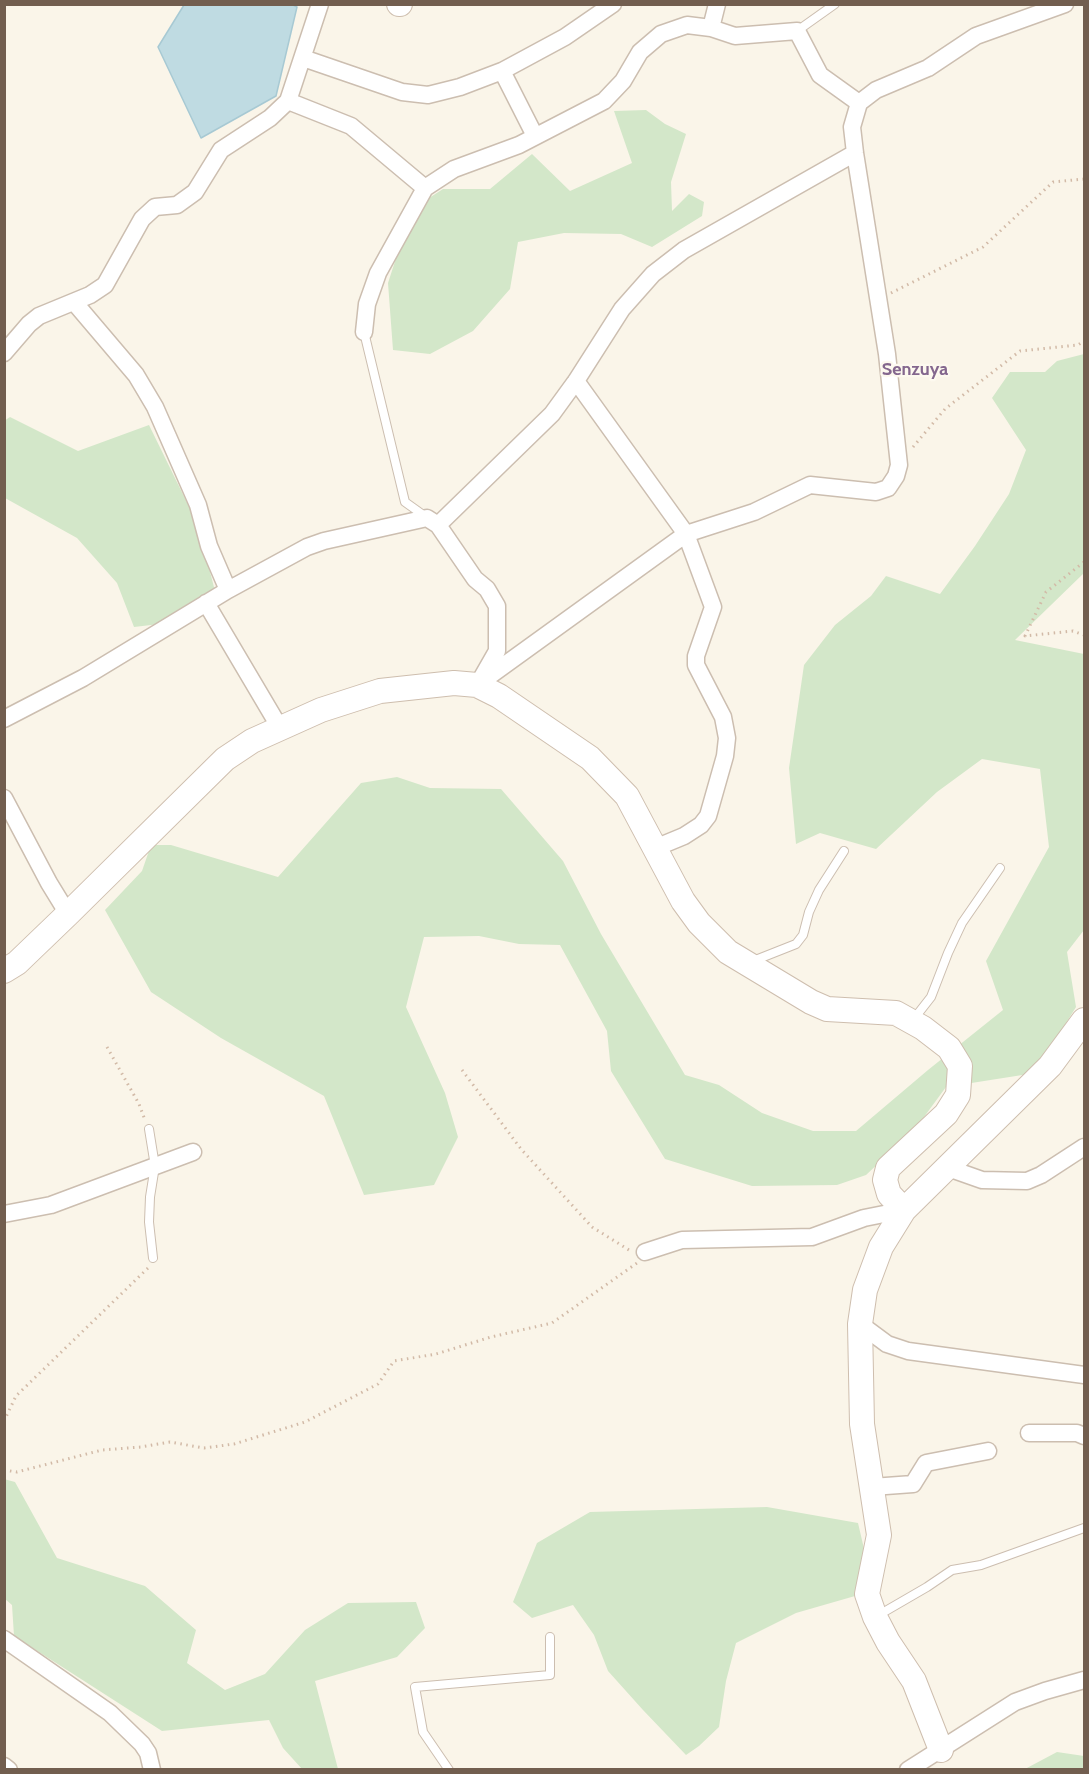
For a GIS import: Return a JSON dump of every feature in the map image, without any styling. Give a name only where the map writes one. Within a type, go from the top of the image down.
[{"type":"street","points":[[4,353],[28,324],[39,316],[90,295],[105,285],[142,219],[155,207],[177,205],[195,192],[221,150],[270,118],[288,101],[320,4]]},
{"type":"street","points":[[303,58],[402,92],[428,95],[460,87],[502,71],[565,37],[613,4]]},
{"type":"street","points":[[711,28],[717,4]]},
{"type":"street","points":[[477,685],[686,534],[754,512],[810,484],[876,492],[888,488],[896,476],[898,465],[887,354],[852,127],[859,103],[876,90],[928,68],[976,36],[1065,4]]},
{"type":"street","points":[[364,332],[367,304],[378,273],[425,188],[454,169],[519,145],[604,101],[623,81],[640,52],[661,34],[687,25],[711,28],[735,36],[797,32],[820,75],[859,103]]},
{"type":"street","points":[[502,71],[535,136]]},
{"type":"street","points":[[288,101],[351,126],[425,188]]},
{"type":"street","points":[[4,719],[83,678],[256,573],[324,541],[432,522],[552,414],[622,309],[653,273],[684,250],[855,153]]},
{"type":"street","points":[[74,302],[136,375],[155,407],[198,505],[209,546],[228,590]]},
{"type":"street","points":[[576,381],[686,534],[713,607],[696,656],[696,665],[723,717],[727,738],[725,756],[708,816],[701,825],[684,836],[655,848]]},
{"type":"street","points":[[432,522],[475,579],[487,589],[497,606],[498,651],[477,685]]},
{"type":"street","points":[[206,603],[280,728]]},
{"type":"street","points":[[4,971],[17,963],[225,759],[252,741],[321,710],[380,691],[454,683],[477,685],[499,696],[590,758],[627,796],[683,901],[699,923],[728,952],[811,1002],[827,1009],[896,1013],[949,1048],[960,1066],[958,1095],[946,1114],[888,1168],[885,1180],[889,1194],[904,1210]]},
{"type":"street","points":[[4,798],[68,914]]},
{"type":"street","points":[[941,1750],[914,1681],[888,1642],[875,1617],[867,1594],[879,1534],[862,1424],[860,1324],[865,1290],[881,1247],[904,1210],[1050,1066],[1084,1020]]},
{"type":"street","points":[[948,1168],[982,1180],[1027,1181],[1041,1175],[1084,1148]]},
{"type":"street","points":[[4,1214],[51,1205],[193,1152]]},
{"type":"street","points":[[645,1252],[682,1240],[812,1237],[864,1218],[904,1210]]},
{"type":"street","points":[[860,1324],[887,1344],[908,1351],[1084,1375]]},
{"type":"street","points":[[1029,1433],[1077,1433],[1084,1436]]},
{"type":"street","points":[[872,1487],[913,1484],[926,1463],[988,1450]]},
{"type":"street","points":[[4,1639],[110,1713],[142,1744],[148,1753],[152,1770]]},
{"type":"street","points":[[908,1770],[1015,1702],[1084,1680]]},
{"type":"street","points":[[4,1766],[9,1770]]},
{"type":"lane","points":[[797,32],[835,4]]},
{"type":"lane","points":[[364,332],[405,502],[432,522]]},
{"type":"lane","points":[[747,963],[796,944],[803,935],[809,912],[819,890],[844,851]]},
{"type":"lane","points":[[911,1022],[931,997],[962,923],[1000,868]]},
{"type":"lane","points":[[148,1129],[155,1166],[149,1221],[153,1258]]},
{"type":"lane","points":[[875,1617],[952,1570],[981,1565],[1084,1528]]},
{"type":"lane","points":[[449,1770],[423,1732],[415,1687],[550,1675],[550,1637]]},
{"type":"path","points":[[879,300],[983,247],[1053,182],[1084,179]]},
{"type":"path","points":[[898,465],[945,409],[1020,351],[1078,345],[1084,341]]},
{"type":"path","points":[[1084,562],[1046,592],[1025,636],[1073,631],[1084,635]]},
{"type":"path","points":[[107,1047],[139,1104],[148,1129]]},
{"type":"path","points":[[4,1470],[17,1472],[102,1450],[170,1442],[204,1448],[234,1444],[305,1422],[378,1384],[394,1360],[436,1354],[491,1337],[552,1323],[638,1263],[645,1252],[628,1250],[592,1227],[521,1149],[462,1070]]},
{"type":"path","points":[[4,1421],[16,1396],[147,1270],[153,1258]]},
{"type":"green space","points":[[646,110],[665,124],[686,134],[671,182],[672,211],[689,194],[704,202],[702,216],[652,247],[621,234],[564,233],[518,242],[510,289],[473,331],[430,354],[393,350],[388,283],[412,209],[443,189],[490,189],[532,154],[570,191],[632,163],[614,111]]},
{"type":"green space","points":[[1084,354],[1084,573],[1015,640],[1084,654],[1084,930],[1067,952],[1076,1007],[1035,1073],[946,1087],[924,1117],[866,1175],[837,1185],[752,1186],[665,1159],[611,1071],[607,1031],[560,945],[519,944],[479,936],[424,937],[406,1007],[445,1093],[458,1137],[434,1185],[364,1195],[324,1096],[221,1038],[151,992],[105,910],[142,871],[151,845],[171,845],[278,877],[361,783],[397,777],[430,788],[501,789],[563,861],[601,934],[685,1075],[719,1085],[762,1113],[813,1131],[856,1131],[1003,1010],[986,961],[1049,847],[1040,769],[982,759],[937,792],[876,849],[820,833],[796,844],[789,768],[804,665],[835,625],[871,596],[886,576],[940,594],[1009,494],[1026,450],[992,398],[1010,372],[1045,372],[1057,361]]},
{"type":"green space","points":[[10,417],[78,451],[149,425],[198,525],[216,595],[168,623],[134,627],[117,583],[77,538],[5,498],[4,421]]},
{"type":"green space","points":[[4,1479],[15,1482],[57,1558],[145,1586],[196,1630],[187,1663],[225,1690],[265,1674],[305,1630],[348,1603],[416,1602],[425,1628],[397,1657],[315,1681],[338,1769],[302,1769],[283,1748],[269,1720],[162,1731],[14,1636],[12,1605],[5,1599]]},
{"type":"green space","points":[[767,1507],[858,1523],[865,1553],[855,1596],[796,1613],[736,1643],[726,1681],[719,1727],[686,1755],[608,1671],[594,1635],[573,1605],[532,1618],[513,1602],[537,1543],[590,1512]]},
{"type":"green space","points":[[1057,1752],[1084,1756],[1084,1769],[1025,1769]]},
{"type":"water","points":[[291,4],[297,7],[276,96],[201,138],[158,47],[184,5]]},
{"type":"district","name":"Senzuya","points":[[915,370]]}]
